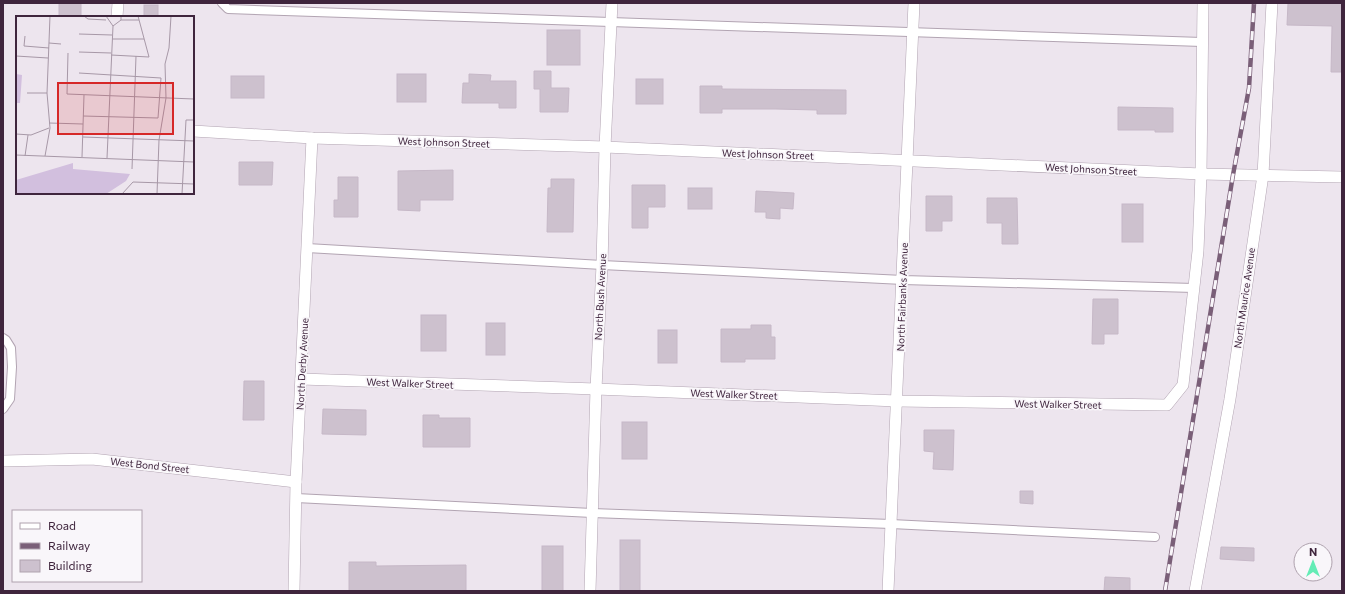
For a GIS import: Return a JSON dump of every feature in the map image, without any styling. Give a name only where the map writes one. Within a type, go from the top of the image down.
[{"type":"street","points":[[117,16],[118,3]]},
{"type":"street","name":"North Bush Avenue","points":[[590,591],[605,147],[612,3]]},
{"type":"street","name":"North Fairbanks Avenue","points":[[888,591],[903,280],[914,3]]},
{"type":"street","points":[[1194,288],[1198,251],[1201,174],[1202,3]]},
{"type":"street","name":"North Maurice Avenue","points":[[1195,591],[1230,399],[1262,175],[1272,3]]},
{"type":"street","name":"West Johnson Street","points":[[194,132],[312,138],[605,147],[1201,174],[1342,177]]},
{"type":"street","name":"North Derby Avenue","points":[[294,591],[296,482],[312,138]]},
{"type":"street","name":"West Walker Street","points":[[301,379],[596,388],[897,401],[1167,406],[1183,385],[1194,288]]},
{"type":"street","name":"West Bond Street","points":[[3,461],[92,459],[296,482]]},
{"type":"lane","points":[[222,3],[228,9],[1202,42]]},
{"type":"lane","points":[[307,248],[903,280],[1194,288]]},
{"type":"lane","points":[[3,338],[11,348],[12,367],[10,399],[4,407]]},
{"type":"lane","points":[[296,498],[592,513],[891,524],[1155,537]]},
{"type":"building","points":[[59,3],[81,3],[81,16],[59,16]]},
{"type":"building","points":[[1288,3],[1342,3],[1342,72],[1331,72],[1332,26],[1287,25]]},
{"type":"building","points":[[144,5],[158,5],[158,16],[144,16]]},
{"type":"building","points":[[547,30],[580,30],[580,65],[547,65]]},
{"type":"building","points":[[534,71],[551,71],[551,88],[569,88],[568,112],[540,112],[540,89],[534,89]]},
{"type":"building","points":[[397,74],[426,74],[426,102],[397,102]]},
{"type":"building","points":[[469,74],[491,75],[490,81],[516,81],[516,108],[499,108],[499,103],[462,103],[463,83],[469,83]]},
{"type":"building","points":[[231,76],[264,76],[264,98],[231,98]]},
{"type":"building","points":[[636,79],[663,79],[663,104],[636,104]]},
{"type":"building","points":[[700,86],[722,86],[722,89],[846,90],[846,114],[817,114],[817,110],[776,109],[722,109],[722,113],[700,113]]},
{"type":"building","points":[[1118,107],[1173,108],[1173,132],[1155,132],[1155,130],[1118,130]]},
{"type":"building","points":[[239,162],[273,162],[272,185],[239,185]]},
{"type":"building","points":[[453,170],[453,200],[420,200],[420,211],[398,210],[398,171]]},
{"type":"building","points":[[338,177],[358,177],[358,217],[334,217],[334,200],[338,200]]},
{"type":"building","points":[[551,179],[574,179],[573,232],[547,232],[548,188],[551,188]]},
{"type":"building","points":[[632,185],[665,185],[665,207],[648,207],[648,228],[632,228]]},
{"type":"building","points":[[688,188],[712,188],[712,209],[688,209]]},
{"type":"building","points":[[756,191],[794,193],[793,209],[780,208],[780,219],[766,218],[766,212],[755,212]]},
{"type":"building","points":[[926,196],[952,196],[952,221],[942,221],[942,231],[926,231]]},
{"type":"building","points":[[987,198],[1017,198],[1018,244],[1002,244],[1002,223],[987,223]]},
{"type":"building","points":[[1122,204],[1143,204],[1143,242],[1122,242]]},
{"type":"building","points":[[1093,299],[1118,299],[1118,334],[1104,334],[1104,344],[1092,344]]},
{"type":"building","points":[[421,315],[446,315],[446,351],[421,351]]},
{"type":"building","points":[[486,323],[505,323],[505,355],[486,355]]},
{"type":"building","points":[[751,325],[771,325],[771,337],[775,337],[775,359],[745,359],[745,362],[721,362],[721,329],[751,329]]},
{"type":"building","points":[[658,330],[677,330],[677,363],[658,363]]},
{"type":"building","points":[[244,381],[264,381],[264,420],[243,420]]},
{"type":"building","points":[[323,409],[366,410],[366,435],[322,434]]},
{"type":"building","points":[[423,415],[439,415],[439,418],[470,418],[470,447],[423,447]]},
{"type":"building","points":[[622,422],[647,422],[647,459],[622,459]]},
{"type":"building","points":[[924,430],[954,430],[953,470],[933,469],[934,452],[924,451]]},
{"type":"building","points":[[1020,491],[1033,491],[1033,504],[1020,503]]},
{"type":"building","points":[[620,540],[640,540],[640,591],[620,591]]},
{"type":"building","points":[[542,546],[563,546],[563,591],[542,591]]},
{"type":"building","points":[[1221,547],[1254,548],[1254,561],[1220,559]]},
{"type":"building","points":[[349,562],[376,562],[376,566],[466,565],[466,591],[349,591]]},
{"type":"building","points":[[1105,577],[1130,578],[1130,591],[1104,591]]},
{"type":"railway","points":[[1165,591],[1233,175],[1249,88],[1254,3]]}]
